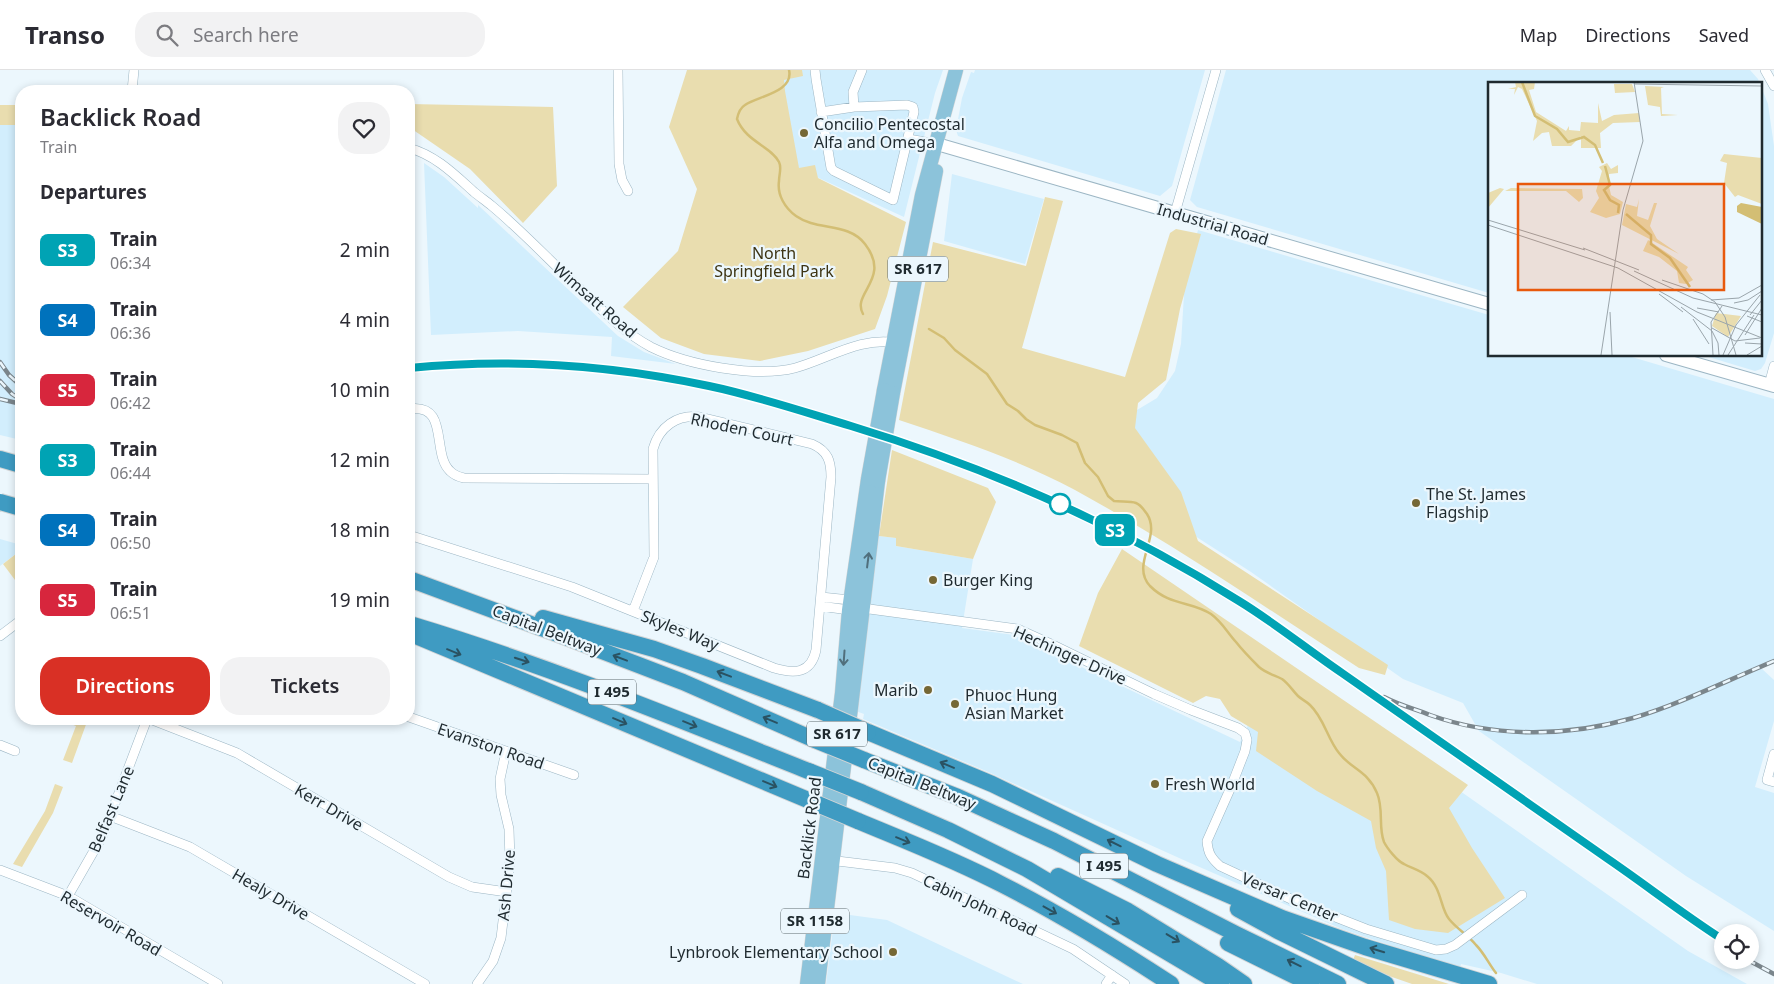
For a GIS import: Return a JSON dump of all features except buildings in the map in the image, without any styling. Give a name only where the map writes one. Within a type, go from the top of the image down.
[{"type":"highway","points":[[0,502],[15,506]]},
{"type":"highway","name":"Capital Beltway","points":[[415,581],[683,682],[815,740],[958,797],[1054,840],[1236,934],[1338,984]]},
{"type":"highway","points":[[425,584],[654,649],[702,666],[818,710],[992,784],[1158,864],[1282,918],[1365,947],[1489,984]]},
{"type":"highway","name":"Capital Beltway","points":[[415,626],[530,662],[604,689],[861,792],[948,830],[1027,868],[1216,978]]},
{"type":"highway","points":[[415,636],[924,848],[1008,887],[1060,915],[1170,984]]},
{"type":"highway","points":[[864,760],[1027,839],[1264,962],[1311,984]]},
{"type":"highway","points":[[1158,864],[1278,932],[1386,984]]},
{"type":"highway","points":[[1264,962],[1302,984]]},
{"type":"highway","points":[[1216,978],[1244,984]]},
{"type":"highway","points":[[1216,978],[1254,984]]},
{"type":"main road","name":"Backlick Road","points":[[818,984],[828,860],[854,606],[873,480],[898,343],[933,192],[937,144],[956,70]]},
{"type":"main road","name":"Backlick Road","points":[[807,984],[828,860]]},
{"type":"street","points":[[133,85],[134,70]]},
{"type":"street","points":[[618,70],[619,164],[622,180],[628,191]]},
{"type":"street","points":[[815,70],[831,168],[893,200],[914,112],[913,106],[854,107],[822,112]]},
{"type":"street","points":[[854,107],[853,92],[862,70]]},
{"type":"street","points":[[1175,213],[1216,70]]},
{"type":"street","points":[[1765,70],[1774,86]]},
{"type":"street","points":[[908,139],[937,144]]},
{"type":"street","name":"Industrial Road","points":[[937,144],[1488,304]]},
{"type":"street","name":"Wimsatt Road","points":[[415,150],[445,166],[492,206],[614,321],[652,347],[699,363],[762,373],[795,368],[859,345],[880,342],[898,343]]},
{"type":"street","points":[[1670,356],[1771,385],[1774,366]]},
{"type":"street","points":[[415,408],[421,408],[432,415],[446,466],[456,476],[464,478],[652,479]]},
{"type":"street","name":"Rhoden Court","points":[[633,611],[654,557],[653,449],[655,442],[669,423],[687,416],[700,417],[812,444],[822,449],[829,458],[831,477],[820,601]]},
{"type":"street","name":"Skyles Way","points":[[415,537],[572,587],[774,668],[794,671],[806,668],[814,658],[820,601]]},
{"type":"street","points":[[820,601],[854,606]]},
{"type":"street","name":"Hechinger Drive","points":[[854,606],[1018,629],[1049,642],[1154,694],[1191,710],[1211,716]]},
{"type":"street","points":[[0,636],[15,625]]},
{"type":"street","name":"Versar Center","points":[[1211,716],[1238,728],[1245,733],[1247,740],[1232,787],[1207,841],[1212,859],[1220,866],[1295,901],[1366,929],[1417,946],[1436,950],[1455,945],[1522,895]]},
{"type":"street","name":"Evanston Road","points":[[415,719],[574,775]]},
{"type":"street","name":"Belfast Lane","points":[[68,896],[103,835],[146,725]]},
{"type":"street","name":"Kerr Drive","points":[[164,725],[237,753],[449,877],[472,887],[507,892]]},
{"type":"street","points":[[0,745],[15,751]]},
{"type":"street","name":"Ash Drive","points":[[476,984],[493,961],[499,947],[507,892],[510,842],[501,796],[500,779],[506,751]]},
{"type":"street","points":[[1770,781],[1774,754]]},
{"type":"street","name":"Healy Drive","points":[[110,816],[190,847],[425,984]]},
{"type":"street","name":"Cabin John Road","points":[[828,860],[895,868],[912,873],[1073,950],[1125,984]]},
{"type":"street","name":"Reservoir Road","points":[[0,870],[68,896],[218,984]]},
{"type":"street","points":[[1106,984],[1112,974]]},
{"type":"shaded area","points":[[769,70],[943,70],[935,93],[904,217],[760,151]]},
{"type":"shaded area","points":[[975,70],[1205,70],[1172,186],[1160,196],[958,136],[956,130],[962,98],[971,72],[974,73]]},
{"type":"shaded area","points":[[1226,70],[1750,70],[1759,82],[1488,82],[1488,293],[1197,207],[1190,200]]},
{"type":"shaded area","points":[[1762,89],[1768,104],[1774,146],[1774,333],[1765,363],[1761,369],[1755,371],[1705,356],[1762,356]]},
{"type":"shaded area","points":[[0,125],[15,125],[15,439],[0,435]]},
{"type":"shaded area","points":[[424,163],[444,177],[478,208],[478,205],[618,336],[644,352],[676,364],[611,356],[612,337],[518,331],[431,335]]},
{"type":"shaded area","points":[[952,174],[1044,199],[1025,264],[944,241]]},
{"type":"shaded area","points":[[1198,230],[1488,315],[1488,356],[1628,356],[1774,399],[1774,662],[1761,668],[1774,680],[1774,721],[1755,787],[1774,793],[1774,931],[1686,876],[1479,731],[1463,703],[1403,679],[1251,572],[1195,536],[1127,416],[1157,398],[1175,371],[1181,344],[1185,278]]},
{"type":"shaded area","points":[[879,536],[896,538],[896,546],[973,559],[962,628],[1014,635],[1240,742],[1279,659],[1319,692],[1688,951],[1714,966],[1714,969],[1720,969],[1747,984],[1537,984],[1461,964],[1460,969],[1342,929],[986,771],[863,719],[864,714],[850,709]]},
{"type":"shaded area","points":[[0,539],[15,543],[15,555],[0,566]]},
{"type":"shaded area","name":"Lynbrook Elementary School","points":[[835,913],[887,920],[1023,984],[826,984]]},
{"type":"green space","name":"North Springfield Park","points":[[687,70],[802,70],[803,76],[784,80],[799,168],[815,165],[818,178],[906,222],[887,296],[875,329],[808,351],[760,361],[704,354],[661,338],[623,307],[678,251],[697,189],[669,127]]},
{"type":"green space","points":[[415,104],[553,107],[557,186],[523,223],[470,169],[415,131]]},
{"type":"green space","points":[[0,105],[15,105],[15,125],[0,125]]},
{"type":"green space","points":[[1045,197],[1063,201],[1022,348],[1125,377],[1170,233],[1176,229],[1201,234],[1180,309],[1166,380],[1138,403],[1135,428],[1181,492],[1198,541],[1388,665],[1385,675],[1359,668],[1183,554],[1075,490],[1011,460],[899,420],[933,242],[1026,266]]},
{"type":"green space","points":[[892,450],[988,488],[996,502],[973,559],[896,546],[896,538],[879,536]]},
{"type":"green space","points":[[1122,549],[1468,785],[1449,808],[1472,848],[1505,898],[1448,933],[1415,929],[1389,920],[1386,871],[1376,848],[1371,821],[1317,791],[1256,751],[1258,732],[1231,716],[1220,699],[1206,696],[1193,703],[1079,646],[1098,593]]},
{"type":"green space","points":[[15,555],[15,580],[3,564]]},
{"type":"green space","points":[[73,725],[86,725],[72,763],[63,760],[76,726]]},
{"type":"green space","points":[[55,784],[63,787],[53,813],[22,867],[13,864],[45,811]]},
{"type":"green space","points":[[1355,955],[1449,984],[1412,984],[1353,960]]},
{"type":"waterway","points":[[789,70],[789,77],[781,88],[743,106],[737,119],[746,133],[770,152],[779,162],[779,191],[785,205],[792,213],[804,221],[813,224],[850,232],[865,244],[872,256],[874,267],[873,276],[862,299],[863,314]]},
{"type":"waterway","points":[[929,329],[944,338],[955,350],[987,374],[1007,404],[1026,419],[1035,425],[1077,443],[1085,463],[1098,477],[1108,496],[1114,501],[1134,502],[1142,508],[1151,523],[1151,532],[1143,569],[1145,578],[1150,586],[1165,597],[1196,607],[1215,617],[1241,649],[1259,667],[1282,679],[1315,710],[1339,753],[1369,780],[1377,793],[1380,805],[1382,836],[1387,848],[1401,862],[1421,872],[1432,881],[1449,919],[1479,948],[1496,973]]},
{"type":"railway","points":[[0,362],[15,380]]},
{"type":"railway","points":[[415,368],[478,363],[552,365],[608,370],[687,382],[746,395],[866,431],[940,456],[1037,494],[1139,542],[1242,603],[1714,934]]},
{"type":"railway","points":[[0,381],[15,396]]},
{"type":"railway","points":[[0,399],[15,403]]},
{"type":"railway","points":[[0,509],[15,501]]},
{"type":"railway","points":[[1384,697],[1430,715],[1480,728],[1531,732],[1583,729],[1651,712],[1774,661]]},
{"type":"railway","points":[[1759,966],[1774,974]]},
{"type":"train","name":"S3","points":[[415,367],[478,363],[552,365],[636,374],[712,386],[866,430],[991,475],[1037,494],[1130,538],[1175,562],[1242,603],[1714,934]]},
{"type":"place","name":"Concilio Pentecostal Alfa and Omega","points":[[804,133]]},
{"type":"place","name":"The St. James Flagship","points":[[1416,503]]},
{"type":"place","name":"Burger King","points":[[933,580]]},
{"type":"place","name":"Marib","points":[[928,690]]},
{"type":"place","name":"Phuoc Hung Asian Market","points":[[955,704]]},
{"type":"place","name":"Fresh World","points":[[1155,784]]},
{"type":"place","name":"Lynbrook Elementary School","points":[[893,952]]}]
